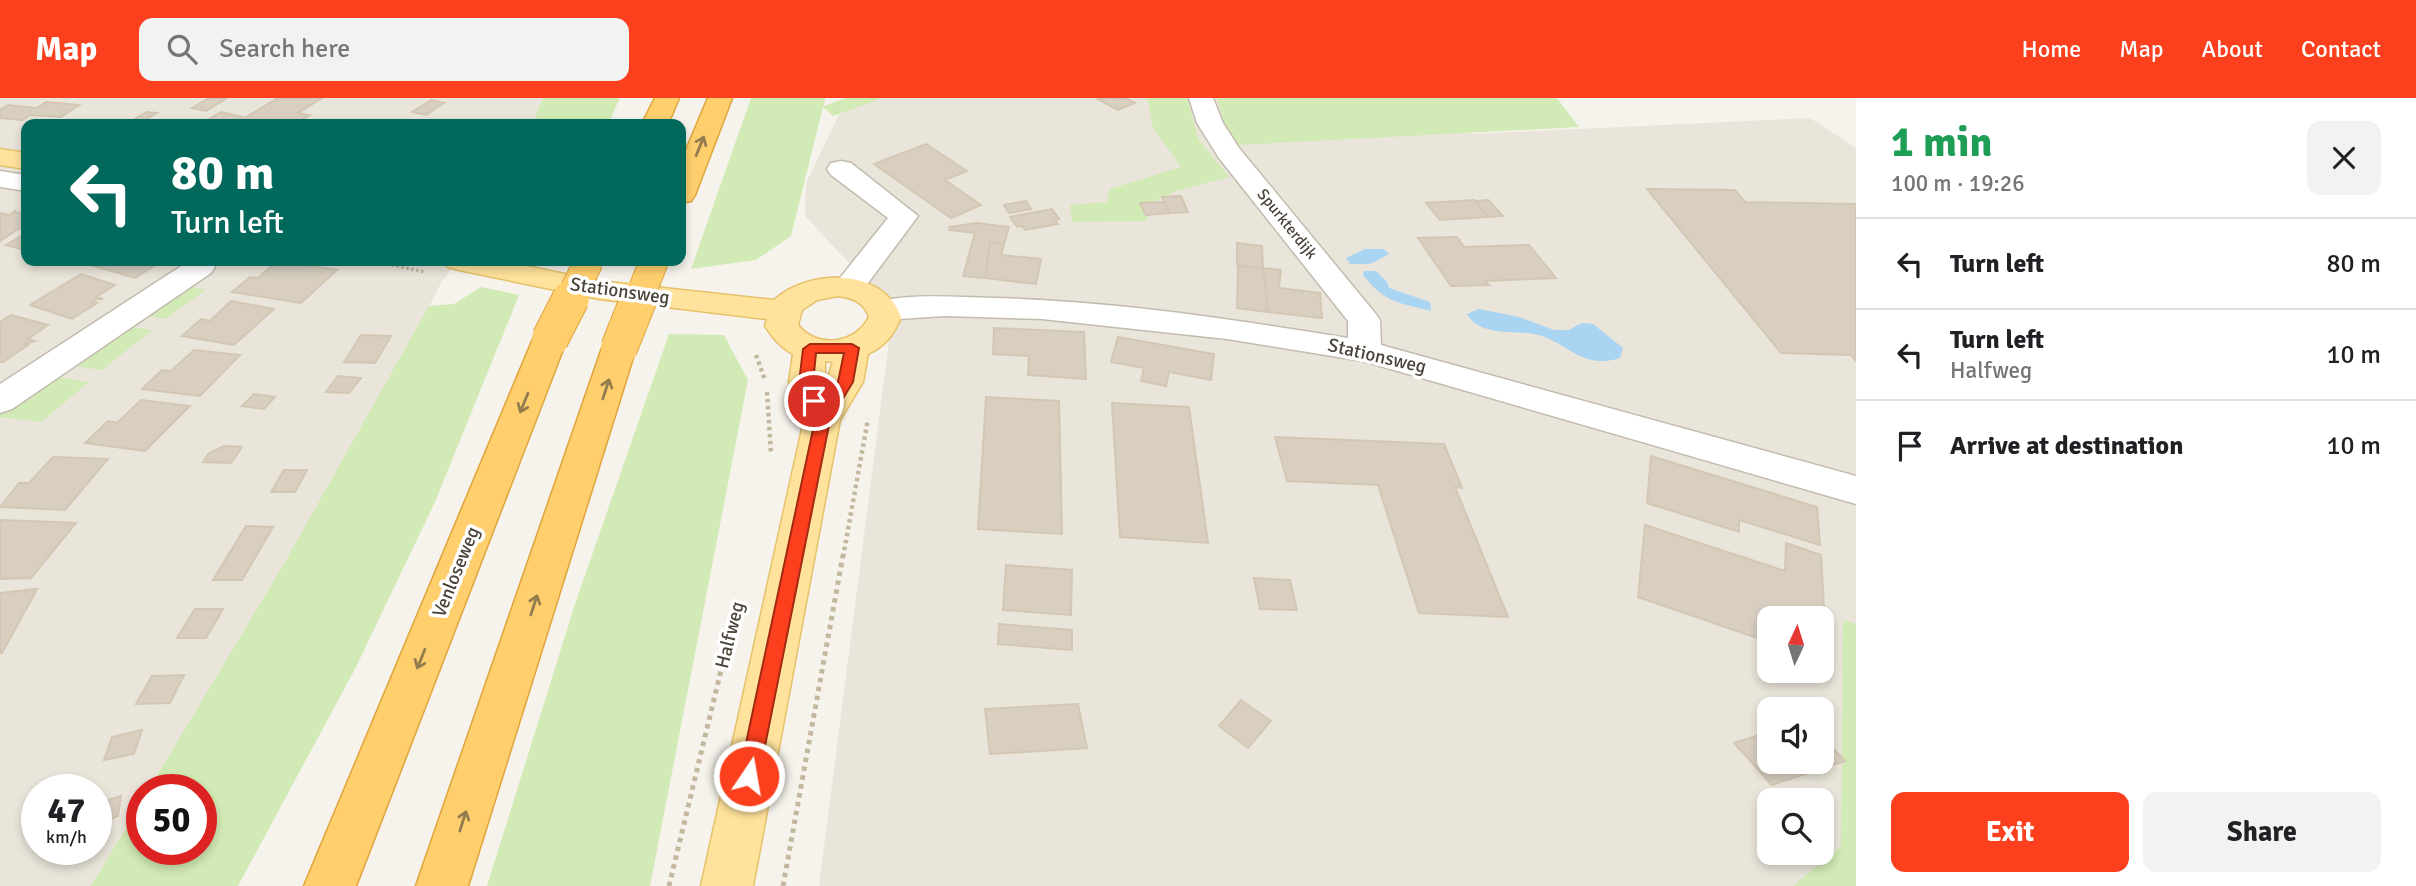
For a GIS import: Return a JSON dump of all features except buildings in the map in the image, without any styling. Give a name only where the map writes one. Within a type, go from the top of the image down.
[{"type":"highway","points":[[656,119],[667,98]]},
{"type":"highway","points":[[686,183],[720,98]]},
{"type":"highway","name":"Venloseweg","points":[[330,886],[550,339],[586,266]]},
{"type":"highway","points":[[442,886],[619,348],[652,266]]},
{"type":"main road","points":[[0,157],[21,159]]},
{"type":"main road","name":"Stationsweg","points":[[483,266],[599,290],[783,312]]},
{"type":"main road","points":[[848,288],[870,296],[883,310],[885,317],[879,332],[852,348],[810,349],[785,333],[781,326],[783,312],[793,300],[808,292],[848,288]]},
{"type":"main road","points":[[727,886],[822,420],[846,382],[852,348]]},
{"type":"main road","points":[[810,349],[806,383],[822,420]]},
{"type":"street","name":"Spurkterdijk","points":[[1201,98],[1210,123],[1228,152],[1364,320],[1365,351]]},
{"type":"street","points":[[841,169],[904,216],[848,288]]},
{"type":"street","points":[[0,179],[21,182]]},
{"type":"street","points":[[0,401],[200,267]]},
{"type":"street","name":"Stationsweg","points":[[883,310],[945,306],[1030,308],[1200,326],[1365,351],[1856,490]]},
{"type":"path","points":[[754,350],[766,382],[771,458]]},
{"type":"path","points":[[783,886],[866,435]]},
{"type":"path","name":"Halfweg","points":[[669,886],[738,603]]},
{"type":"shaded area","points":[[0,98],[573,98],[566,119],[21,119],[21,266],[454,266],[442,281],[195,774],[126,774],[126,865],[139,865],[138,886],[0,886]]},
{"type":"shaded area","points":[[847,98],[1449,98],[1471,134],[1810,118],[1856,148],[1856,886],[819,886],[893,310],[805,216],[806,183]]},
{"type":"green space","points":[[543,98],[620,98],[610,119],[535,118]]},
{"type":"green space","points":[[751,98],[825,98],[824,106],[846,98],[883,98],[833,116],[823,107],[791,236],[756,260],[691,269]]},
{"type":"green space","points":[[1147,98],[1187,98],[1199,140],[1229,177],[1176,191],[1147,205],[1147,221],[1072,222],[1070,205],[1107,202],[1110,189],[1181,167],[1153,127]]},
{"type":"green space","points":[[1217,98],[1557,98],[1579,127],[1238,145],[1227,133]]},
{"type":"green space","points":[[185,285],[205,290],[166,319],[139,315]]},
{"type":"green space","points":[[481,287],[519,295],[435,502],[355,669],[238,886],[91,886],[104,865],[112,865],[112,851],[126,828],[126,865],[217,865],[217,774],[158,774],[285,562],[429,306],[454,304]]},
{"type":"green space","points":[[123,326],[152,330],[102,370],[66,365]]},
{"type":"green space","points":[[669,334],[724,335],[748,380],[650,886],[487,886],[575,604]]},
{"type":"green space","points":[[47,375],[89,382],[41,422],[0,417],[0,412]]},
{"type":"green space","points":[[1843,620],[1856,624],[1856,886],[1793,886],[1818,865],[1834,865],[1834,852],[1841,846]]},
{"type":"water","points":[[1365,249],[1383,249],[1389,254],[1370,264],[1350,264],[1346,258]]},
{"type":"water","points":[[1364,271],[1376,271],[1389,288],[1430,302],[1431,311],[1385,296],[1363,275]]},
{"type":"water","points":[[1479,309],[1519,317],[1554,330],[1569,330],[1582,323],[1593,324],[1623,348],[1620,358],[1596,361],[1539,335],[1481,327],[1467,314]]},
{"type":"route","points":[[749,776],[822,420],[846,382],[852,348],[838,351],[810,349],[806,383],[814,401]]}]
